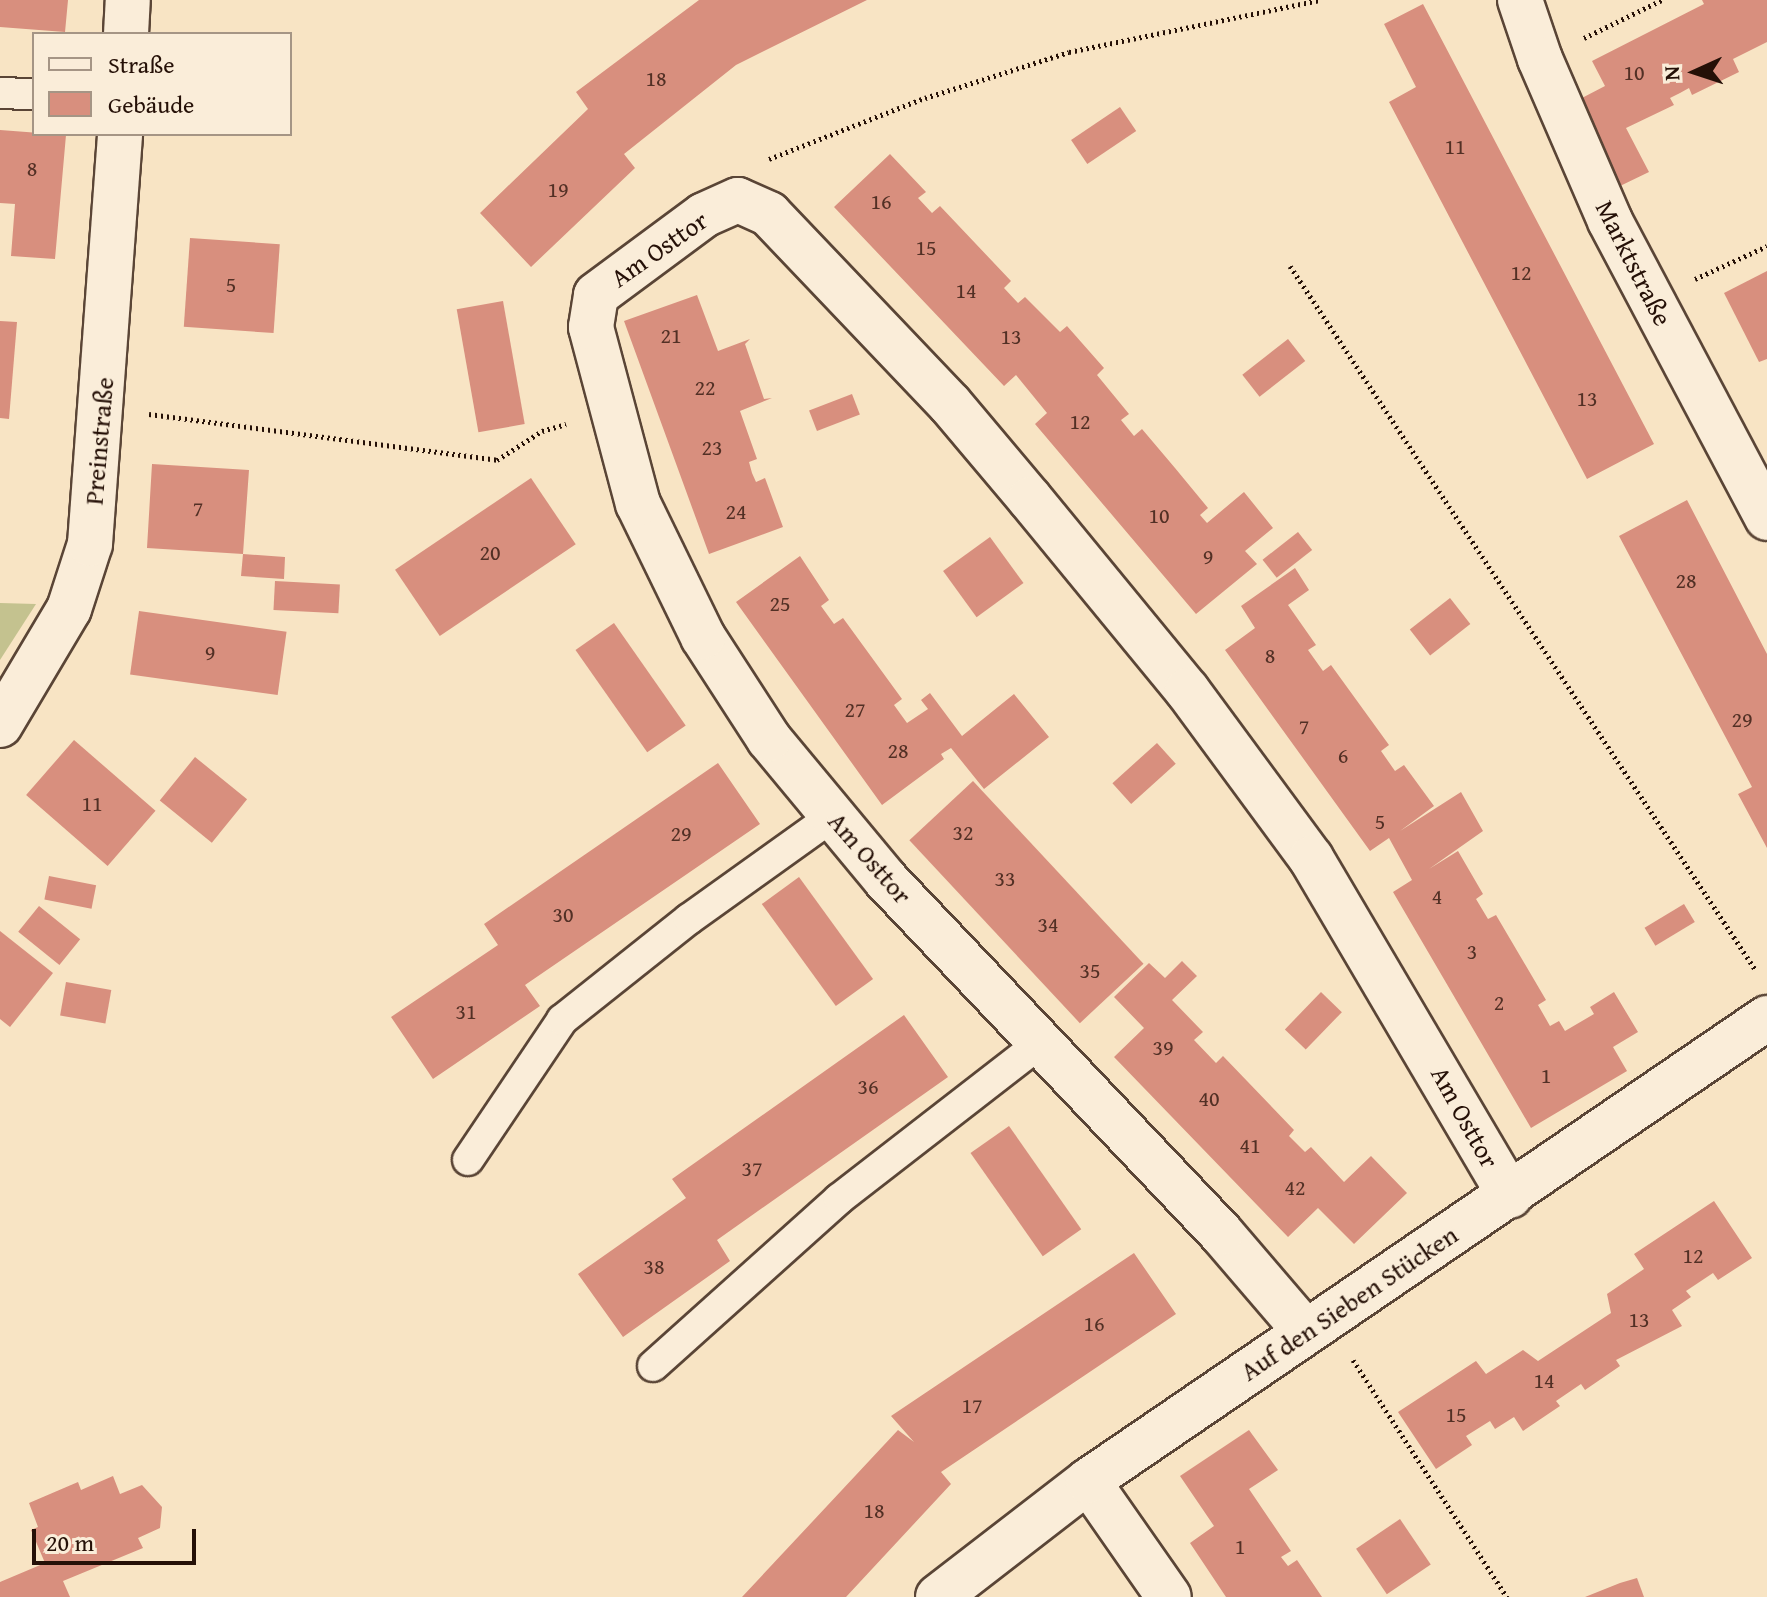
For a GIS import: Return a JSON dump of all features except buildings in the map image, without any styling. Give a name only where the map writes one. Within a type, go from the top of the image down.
[{"type":"street","points":[[126,32],[128,0]]},
{"type":"street","name":"Marktstraße","points":[[1520,0],[1540,59],[1610,221],[1767,518]]},
{"type":"street","name":"Preinstraße","points":[[0,725],[69,609],[90,544],[120,136]]},
{"type":"street","name":"Am Osttor","points":[[1315,1324],[1221,1233],[1040,1043],[833,816],[769,739],[703,637],[638,504],[610,411],[591,327],[596,295],[704,215],[738,200],[769,214],[950,404],[1187,690],[1311,858],[1510,1196]]},
{"type":"street","name":"Auf den Sieben Stücken","points":[[938,1597],[1088,1481],[1767,1018]]},
{"type":"street","points":[[1088,1481],[1169,1597]]},
{"type":"lane","points":[[0,93],[32,94]]},
{"type":"lane","points":[[468,1160],[562,1020],[689,919],[833,816]]},
{"type":"lane","points":[[653,1366],[839,1199],[1040,1043]]},
{"type":"path","points":[[738,200],[762,162],[925,98],[1069,52],[1320,0]]},
{"type":"path","points":[[1540,59],[1662,0]]},
{"type":"path","points":[[1652,300],[1767,246]]},
{"type":"path","points":[[1290,266],[1758,973]]},
{"type":"path","points":[[101,409],[497,460],[542,431],[610,411]]},
{"type":"path","points":[[1315,1324],[1507,1597]]},
{"type":"shaded area","points":[[0,603],[36,604],[0,660]]}]
